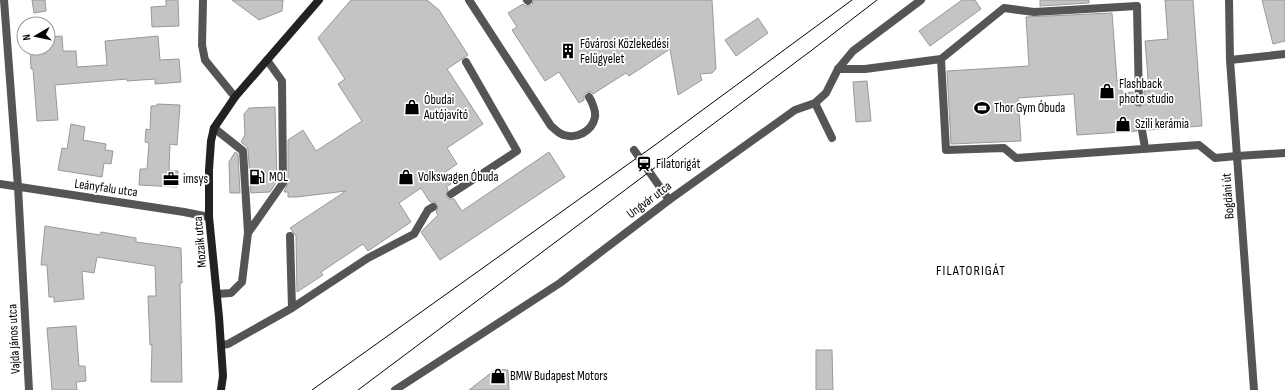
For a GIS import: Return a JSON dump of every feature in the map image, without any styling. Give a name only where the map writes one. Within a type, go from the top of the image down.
[{"type":"street","name":"Vajda János utca","points":[[4,0],[18,187],[29,390]]},
{"type":"street","points":[[203,0],[202,45],[205,60],[234,97]]},
{"type":"street","name":"Mozaik utca","points":[[221,390],[223,376],[221,345],[209,217],[209,163],[214,128],[234,97],[319,0]]},
{"type":"street","points":[[469,0],[551,126],[562,135],[575,137],[589,130],[595,117],[589,97]]},
{"type":"street","name":"Ungvár utca","points":[[395,390],[560,283],[669,200],[795,110],[815,103],[826,93],[838,69],[853,51],[921,0]]},
{"type":"street","name":"Bogdáni út","points":[[1229,0],[1230,60],[1254,390]]},
{"type":"street","points":[[838,69],[865,69],[941,59],[1004,8],[1034,12],[1139,3],[1139,102]]},
{"type":"street","points":[[1230,60],[1285,54]]},
{"type":"street","points":[[941,59],[946,150],[1004,148],[1016,158],[1199,145],[1215,158],[1285,153]]},
{"type":"street","points":[[248,233],[283,183],[282,81],[267,60]]},
{"type":"street","points":[[451,194],[517,151],[466,62]]},
{"type":"street","points":[[815,103],[832,138]]},
{"type":"street","points":[[214,128],[243,151],[248,233],[242,282],[232,293],[217,294]]},
{"type":"street","points":[[1142,130],[1144,148]]},
{"type":"street","points":[[634,150],[669,200]]},
{"type":"street","name":"Leányfalu utca","points":[[0,184],[209,217]]},
{"type":"street","points":[[221,345],[228,344],[292,308],[368,258],[414,234],[428,210],[433,207]]},
{"type":"street","points":[[290,236],[292,308]]},
{"type":"building","points":[[32,0],[45,0],[46,11],[34,13]]},
{"type":"building","points":[[166,0],[178,0],[179,26],[152,27],[151,7],[166,6]]},
{"type":"building","points":[[232,0],[283,0],[282,11],[259,20]]},
{"type":"building","points":[[351,0],[427,0],[439,10],[468,55],[447,69],[483,124],[447,148],[457,164],[444,173],[451,184],[446,187],[448,189],[446,195],[449,199],[454,199],[462,211],[549,152],[565,177],[440,260],[421,232],[438,215],[436,212],[438,207],[435,202],[430,202],[421,188],[399,203],[411,222],[368,251],[363,244],[321,272],[323,275],[297,292],[296,236],[290,228],[346,191],[288,197],[288,192],[284,192],[288,183],[288,140],[303,130],[316,151],[362,121],[338,84],[345,79],[318,38]]},
{"type":"building","points":[[533,0],[712,0],[716,69],[712,73],[700,74],[702,80],[678,95],[670,49],[629,76],[626,73],[593,94],[591,92],[586,92],[584,95],[584,100],[579,103],[559,72],[545,81],[512,30],[517,27],[508,13],[523,4],[526,6],[532,5]]},
{"type":"building","points":[[962,0],[975,0],[981,9],[930,46],[919,31]]},
{"type":"building","points":[[1040,0],[1089,0],[1089,3],[1040,6]]},
{"type":"building","points":[[1165,0],[1193,0],[1202,126],[1148,130],[1146,126],[1141,125],[1138,126],[1137,131],[1077,135],[1074,94],[1018,98],[1021,141],[951,144],[947,71],[1029,66],[1026,17],[1112,13],[1117,81],[1121,80],[1122,93],[1133,92],[1135,105],[1139,107],[1142,106],[1144,102],[1144,91],[1149,91],[1145,41],[1168,39]]},
{"type":"building","points":[[1262,0],[1285,0],[1285,41],[1273,44]]},
{"type":"building","points":[[758,18],[768,33],[736,56],[725,40]]},
{"type":"building","points":[[56,36],[62,36],[63,51],[76,51],[77,67],[107,65],[105,41],[158,36],[160,60],[179,59],[181,82],[155,84],[155,79],[127,81],[127,79],[55,85],[58,120],[37,121],[33,69],[31,69],[30,56],[56,56]]},
{"type":"building","points":[[867,81],[871,121],[856,122],[853,82]]},
{"type":"building","points":[[157,104],[180,105],[177,145],[170,144],[169,171],[178,171],[177,187],[139,185],[140,169],[147,169],[149,143],[145,142],[146,129],[150,130],[151,106],[157,106]]},
{"type":"building","points":[[275,107],[277,181],[270,192],[251,193],[248,150],[247,147],[241,142],[245,135],[244,114],[249,108]]},
{"type":"building","points":[[71,124],[85,127],[83,140],[106,144],[105,150],[113,151],[111,164],[104,163],[102,177],[58,170],[62,148],[67,149]]},
{"type":"building","points":[[235,152],[238,154],[240,193],[230,193],[229,162]]},
{"type":"building","points":[[45,226],[100,235],[101,232],[136,238],[136,242],[181,248],[182,283],[180,283],[182,382],[151,382],[152,345],[150,345],[148,296],[156,296],[155,266],[97,257],[94,273],[82,271],[84,299],[54,302],[54,297],[49,297],[47,265],[41,265]]},
{"type":"building","points":[[76,326],[79,366],[85,366],[86,381],[76,382],[77,390],[52,390],[47,328]]},
{"type":"building","points":[[816,350],[832,350],[833,390],[816,390]]},
{"type":"building","points":[[496,369],[508,370],[509,390],[469,390]]},
{"type":"tram line","points":[[312,390],[655,145],[852,0]]},
{"type":"tram line","points":[[358,390],[877,0]]},
{"type":"place","name":"Fővárosi Közlekedési Felügyelet","points":[[568,51]]},
{"type":"place","name":"Flashback photo studio","points":[[1107,91]]},
{"type":"place","name":"Óbudai Autójavító","points":[[412,107]]},
{"type":"place","name":"Thor Gym Óbuda","points":[[982,108]]},
{"type":"place","name":"Szili kerámia","points":[[1123,124]]},
{"type":"place","name":"Filatorigát","points":[[644,164]]},
{"type":"place","name":"MOL","points":[[257,177]]},
{"type":"place","name":"Volkswagen Óbuda","points":[[406,177]]},
{"type":"place","name":"imsys","points":[[171,179]]},
{"type":"place","name":"BMW Budapest Motors","points":[[498,376]]},
{"type":"district","name":"FILATORIGÁT","points":[[971,270]]}]
